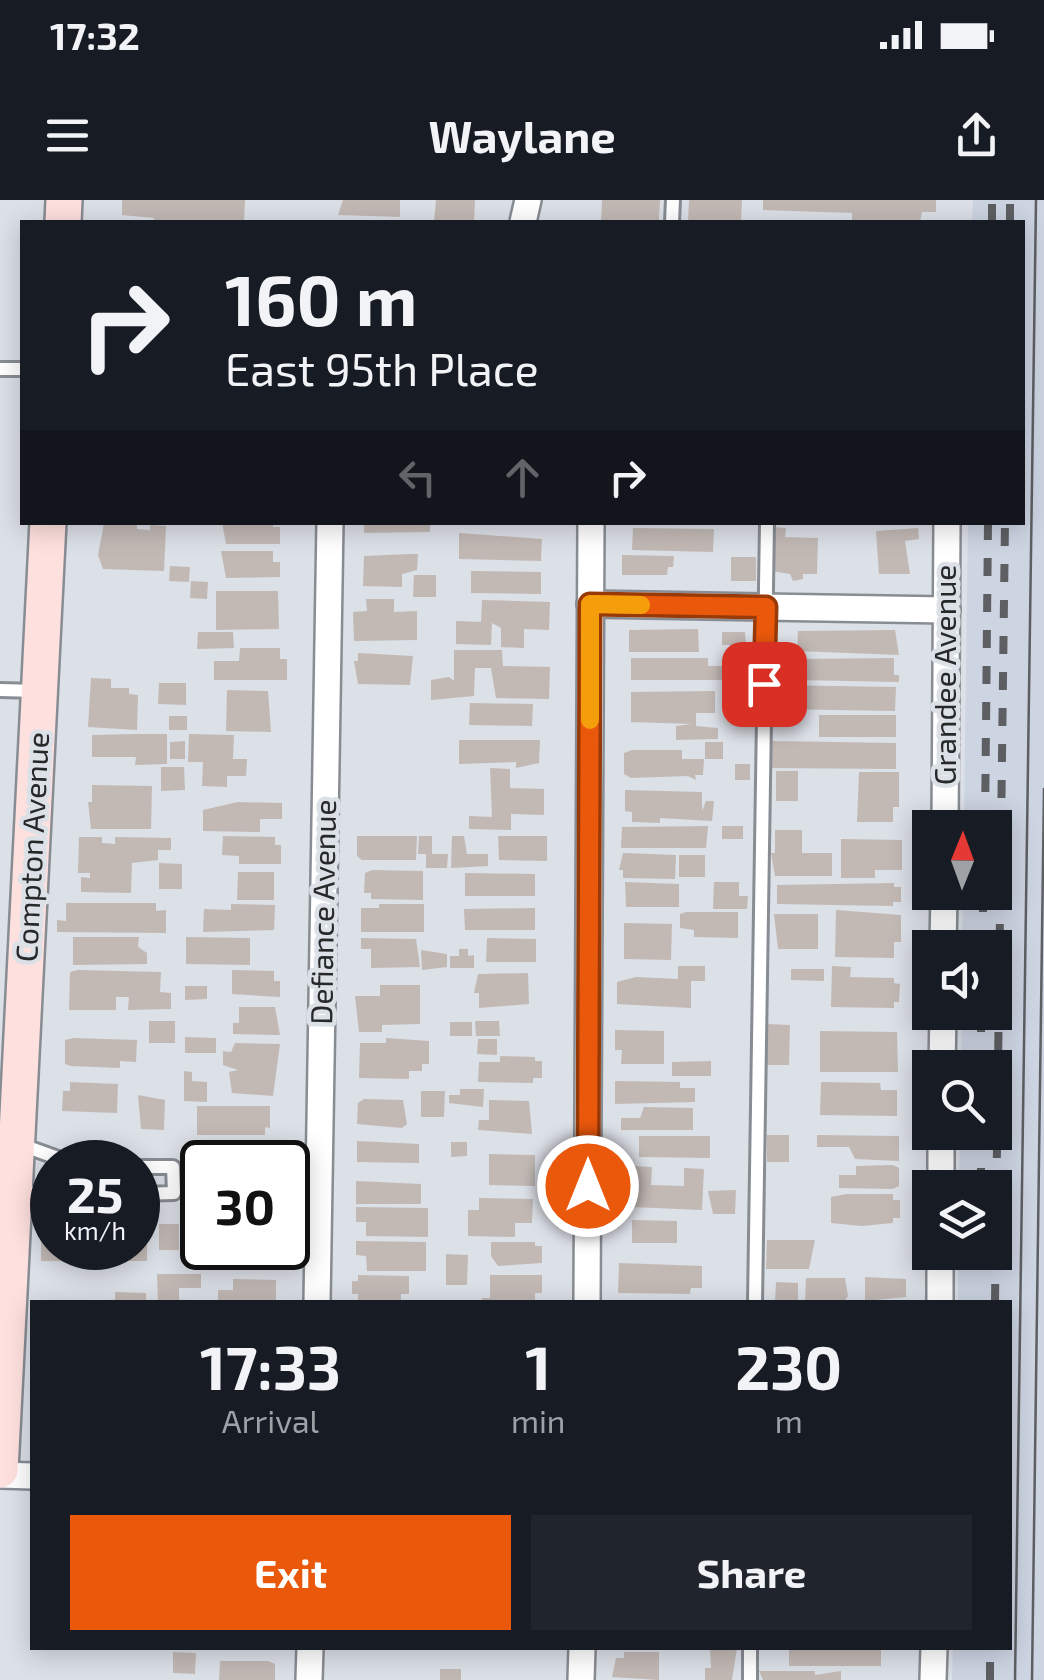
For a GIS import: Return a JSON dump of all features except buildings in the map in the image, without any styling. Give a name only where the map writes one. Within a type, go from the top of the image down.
[{"type":"main road","name":"Compton Avenue","points":[[0,1473],[18,1143],[10,1108],[48,525]]},
{"type":"street","name":"Defiance Avenue","points":[[317,1300],[330,525]]},
{"type":"street","points":[[587,1300],[592,525]]},
{"type":"street","name":"Grandee Avenue","points":[[945,810],[947,525]]},
{"type":"street","points":[[590,604],[947,610]]},
{"type":"street","points":[[940,1270],[940,1300]]},
{"type":"street","points":[[0,1473],[30,1476]]},
{"type":"street","points":[[310,1650],[310,1680]]},
{"type":"street","points":[[580,1680],[582,1650]]},
{"type":"street","points":[[933,1680],[934,1650]]},
{"type":"lane","points":[[756,1300],[768,525]]},
{"type":"lane","points":[[0,690],[40,691]]},
{"type":"lane","points":[[18,1143],[30,1148]]},
{"type":"lane","points":[[160,1167],[173,1167],[174,1193],[160,1193]]},
{"type":"lane","points":[[15,1192],[30,1192]]},
{"type":"lane","points":[[750,1650],[750,1680]]},
{"type":"shaded area","points":[[973,200],[1044,200],[1044,1680],[952,1680],[953,1650],[1012,1650],[1012,1300],[958,1300],[958,1270],[1012,1270],[1012,1170],[959,1170],[960,1150],[1012,1150],[1012,1050],[961,1050],[962,1030],[1012,1030],[1012,930],[962,930],[963,910],[1012,910],[1012,810],[964,810],[968,525],[1025,525],[1025,220],[972,220]]},
{"type":"tram line","points":[[1015,1680],[1036,200]]},
{"type":"tram line","points":[[1032,1680],[1044,789]]},
{"type":"railway","points":[[992,200],[992,220]]},
{"type":"railway","points":[[1010,200],[1010,220]]},
{"type":"railway","points":[[985,810],[988,525]]},
{"type":"railway","points":[[995,1300],[1005,525]]},
{"type":"railway","points":[[983,910],[983,930]]},
{"type":"railway","points":[[981,1030],[981,1050]]},
{"type":"railway","points":[[981,1150],[981,1170]]},
{"type":"railway","points":[[990,1650],[990,1680]]},
{"type":"slow traffic","points":[[590,720],[590,604],[641,605]]},
{"type":"route","points":[[588,1186],[590,604],[766,607],[764,684]]}]
